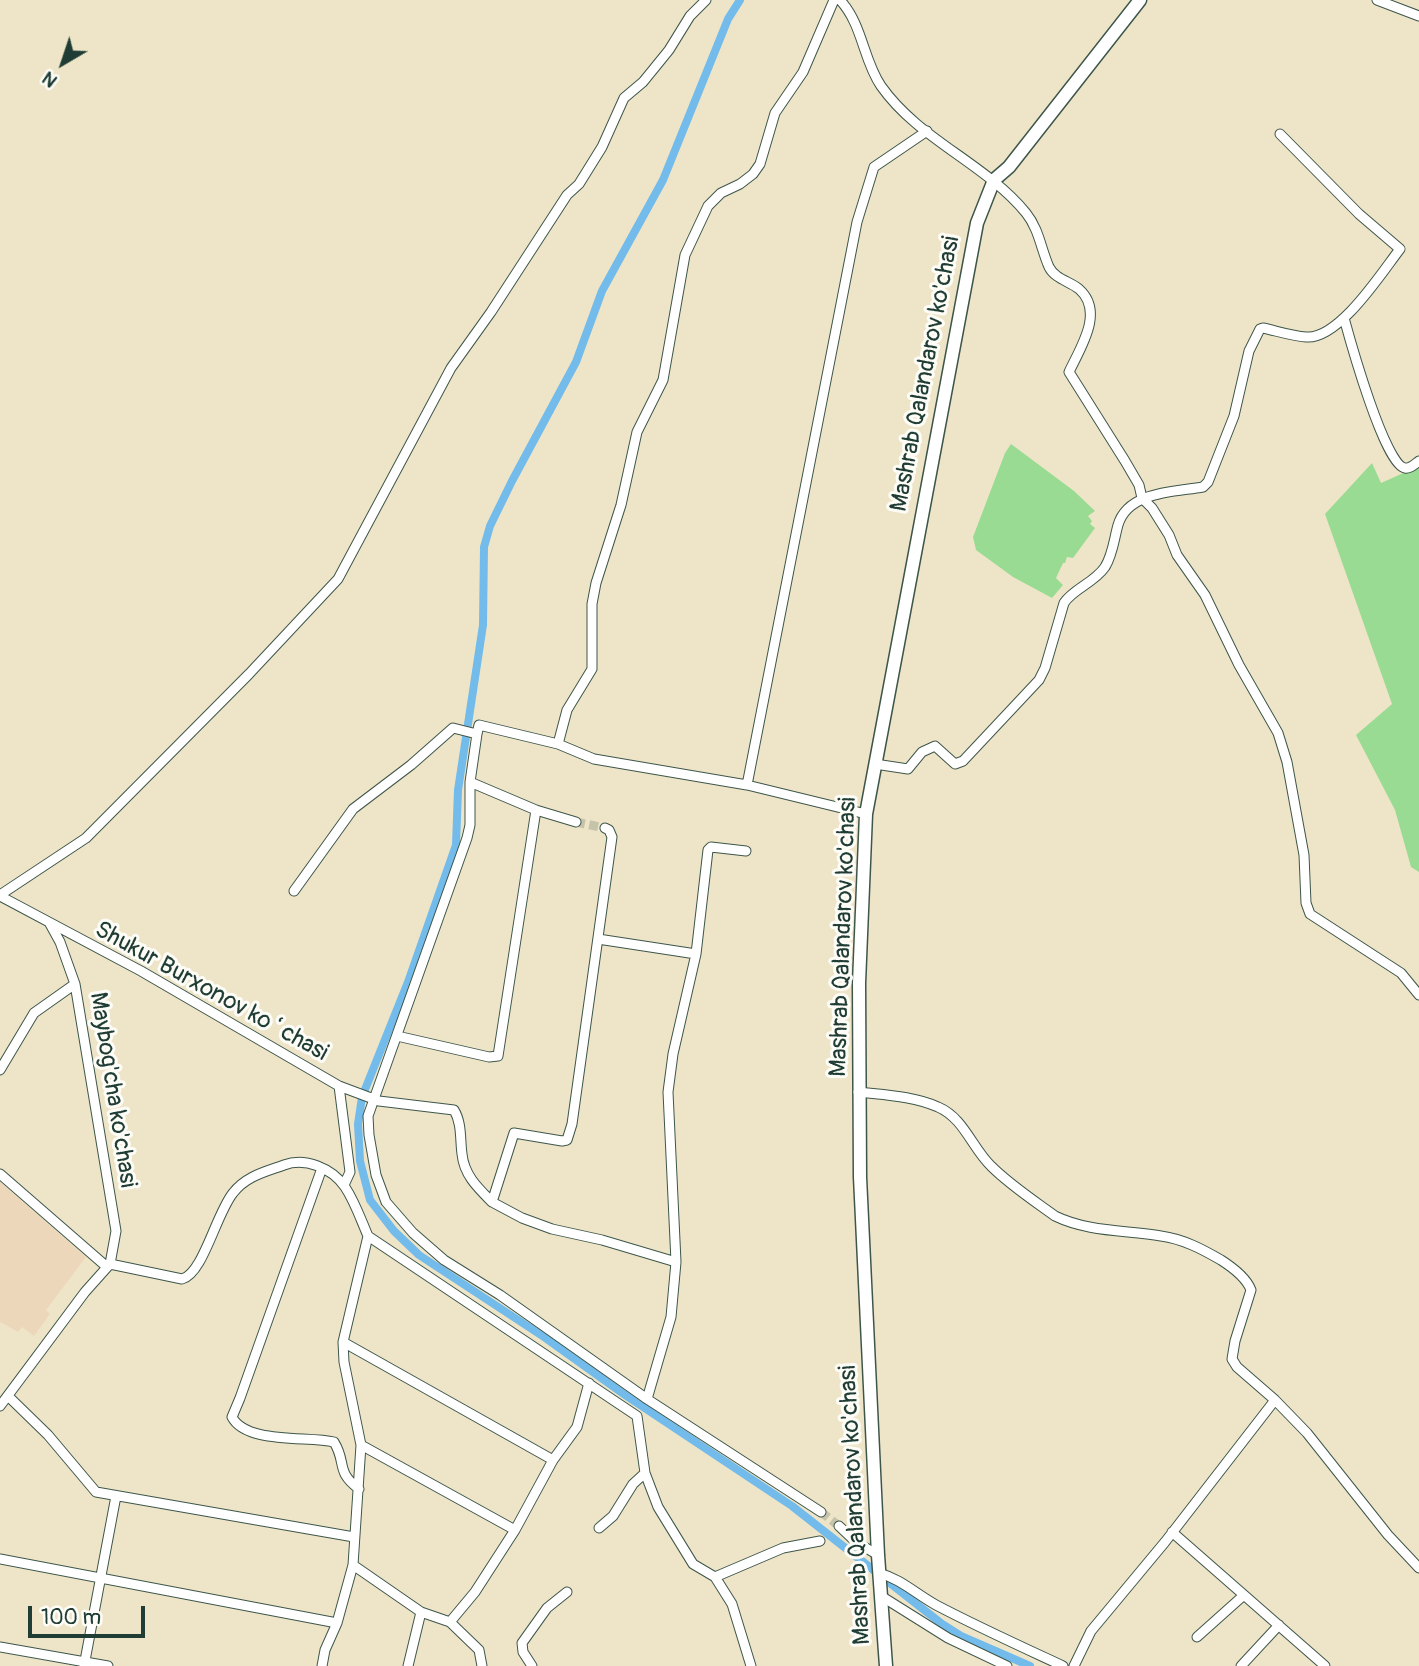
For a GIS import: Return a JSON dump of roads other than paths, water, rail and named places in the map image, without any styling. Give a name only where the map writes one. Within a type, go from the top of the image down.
[{"type":"main road","points":[[994,180],[1009,167],[1139,0]]},
{"type":"main road","name":"Mashrab Qalandarov ko'chasi","points":[[886,1666],[860,1177],[859,971],[866,814],[977,223],[994,180]]},
{"type":"street","points":[[0,895],[86,838],[249,674],[338,579],[451,368],[499,301],[567,195],[579,184],[602,147],[624,99],[643,82],[669,50],[690,16],[706,0]]},
{"type":"street","points":[[558,744],[567,710],[592,669],[592,604],[596,583],[621,505],[637,432],[663,380],[685,255],[708,206],[721,193],[753,174],[760,164],[775,113],[796,85],[834,0]]},
{"type":"street","points":[[841,0],[852,12],[880,85],[911,119],[994,180],[1027,214],[1054,274],[1079,289],[1087,299],[1091,312],[1090,326],[1069,372],[1139,485],[1142,498],[1152,508],[1169,535],[1183,565],[1205,594],[1239,666],[1278,733],[1287,762],[1304,855],[1306,903],[1310,914],[1401,973],[1419,995]]},
{"type":"street","points":[[1377,0],[1419,16]]},
{"type":"street","points":[[747,785],[857,222],[874,167],[927,131]]},
{"type":"street","points":[[874,764],[908,769],[922,752],[935,746],[955,764],[963,761],[1039,680],[1064,603],[1067,598],[1092,582],[1102,570],[1112,552],[1121,517],[1142,498],[1206,486],[1234,416],[1248,351],[1261,328],[1308,338],[1325,332],[1344,318],[1400,249],[1359,214],[1280,134]]},
{"type":"street","points":[[1344,318],[1368,398],[1391,453],[1404,468],[1409,468],[1419,461]]},
{"type":"street","points":[[821,1512],[647,1399],[500,1295],[444,1260],[413,1233],[386,1202],[380,1189],[369,1135],[369,1116],[371,1098],[397,1036],[467,838],[475,734],[480,725],[558,744],[594,759],[747,785],[866,814]]},
{"type":"street","points":[[294,891],[353,809],[411,765],[453,728],[475,734]]},
{"type":"street","points":[[470,782],[536,810],[576,822]]},
{"type":"street","points":[[397,1036],[489,1057],[498,1056],[536,810]]},
{"type":"street","points":[[492,1202],[514,1133],[562,1141],[569,1137],[612,837],[605,828]]},
{"type":"street","points":[[647,1399],[671,1317],[676,1262],[667,1092],[696,954],[708,850],[712,847],[746,851]]},
{"type":"street","name":"Shukur Burxonov koʻchasi","points":[[0,895],[205,1007],[340,1087],[350,1172],[344,1185]]},
{"type":"street","name":"Maybog'cha ko'chasi","points":[[0,1406],[108,1266],[116,1231],[75,984],[60,942],[49,922]]},
{"type":"street","points":[[598,939],[696,954]]},
{"type":"street","points":[[0,1070],[34,1013],[75,984]]},
{"type":"street","points":[[340,1087],[371,1098],[454,1110],[461,1133],[464,1165],[470,1178],[492,1202],[522,1219],[676,1262]]},
{"type":"street","points":[[859,1092],[937,1107],[953,1116],[988,1164],[1007,1181],[1067,1222],[1163,1236],[1197,1246],[1229,1265],[1251,1290],[1235,1341],[1232,1359],[1237,1367],[1275,1399],[1307,1433],[1388,1535],[1419,1568]]},
{"type":"street","points":[[0,1174],[108,1266],[187,1278],[199,1266],[216,1220],[233,1193],[249,1177],[303,1160],[322,1168],[344,1185],[368,1236],[637,1416],[645,1473],[658,1507],[693,1564],[715,1577],[732,1604],[751,1666]]},
{"type":"street","points":[[322,1168],[232,1417],[243,1428],[265,1435],[334,1442],[339,1451],[342,1472],[359,1489]]},
{"type":"street","points":[[321,1666],[337,1623],[353,1565],[361,1445],[344,1362],[343,1342],[368,1236]]},
{"type":"street","points":[[343,1342],[554,1460]]},
{"type":"street","points":[[450,1622],[475,1592],[515,1530],[554,1460],[577,1427],[589,1382]]},
{"type":"street","points":[[9,1397],[48,1434],[96,1492],[354,1538]]},
{"type":"street","points":[[1074,1666],[1091,1631],[1275,1399]]},
{"type":"street","points":[[361,1445],[515,1530]]},
{"type":"street","points":[[598,1528],[613,1516],[633,1484],[645,1473]]},
{"type":"street","points":[[84,1664],[116,1496]]},
{"type":"street","points":[[839,1526],[895,1578],[929,1601],[1063,1666]]},
{"type":"street","points":[[1172,1532],[1325,1666]]},
{"type":"street","points":[[715,1577],[783,1548],[820,1541]]},
{"type":"street","points":[[0,1559],[337,1623]]},
{"type":"street","points":[[353,1565],[421,1612],[450,1622],[479,1650],[482,1666]]},
{"type":"street","points":[[532,1666],[523,1652],[522,1643],[547,1608],[567,1592]]},
{"type":"street","points":[[881,1595],[948,1638],[1007,1666]]},
{"type":"street","points":[[1197,1637],[1244,1595]]},
{"type":"street","points":[[408,1666],[421,1612]]},
{"type":"street","points":[[1241,1666],[1279,1625]]},
{"type":"street","points":[[0,1647],[84,1664],[108,1666]]},
{"type":"waterway","points":[[740,0],[728,19],[663,180],[602,291],[576,362],[490,526],[484,547],[483,625],[458,790],[456,845],[408,982],[362,1097],[358,1124],[360,1161],[370,1200],[394,1231],[419,1255],[792,1506],[942,1624],[961,1636],[1030,1666]]},
{"type":"tunnel","points":[[576,822],[605,828]]},
{"type":"tunnel","points":[[821,1512],[839,1526]]}]
